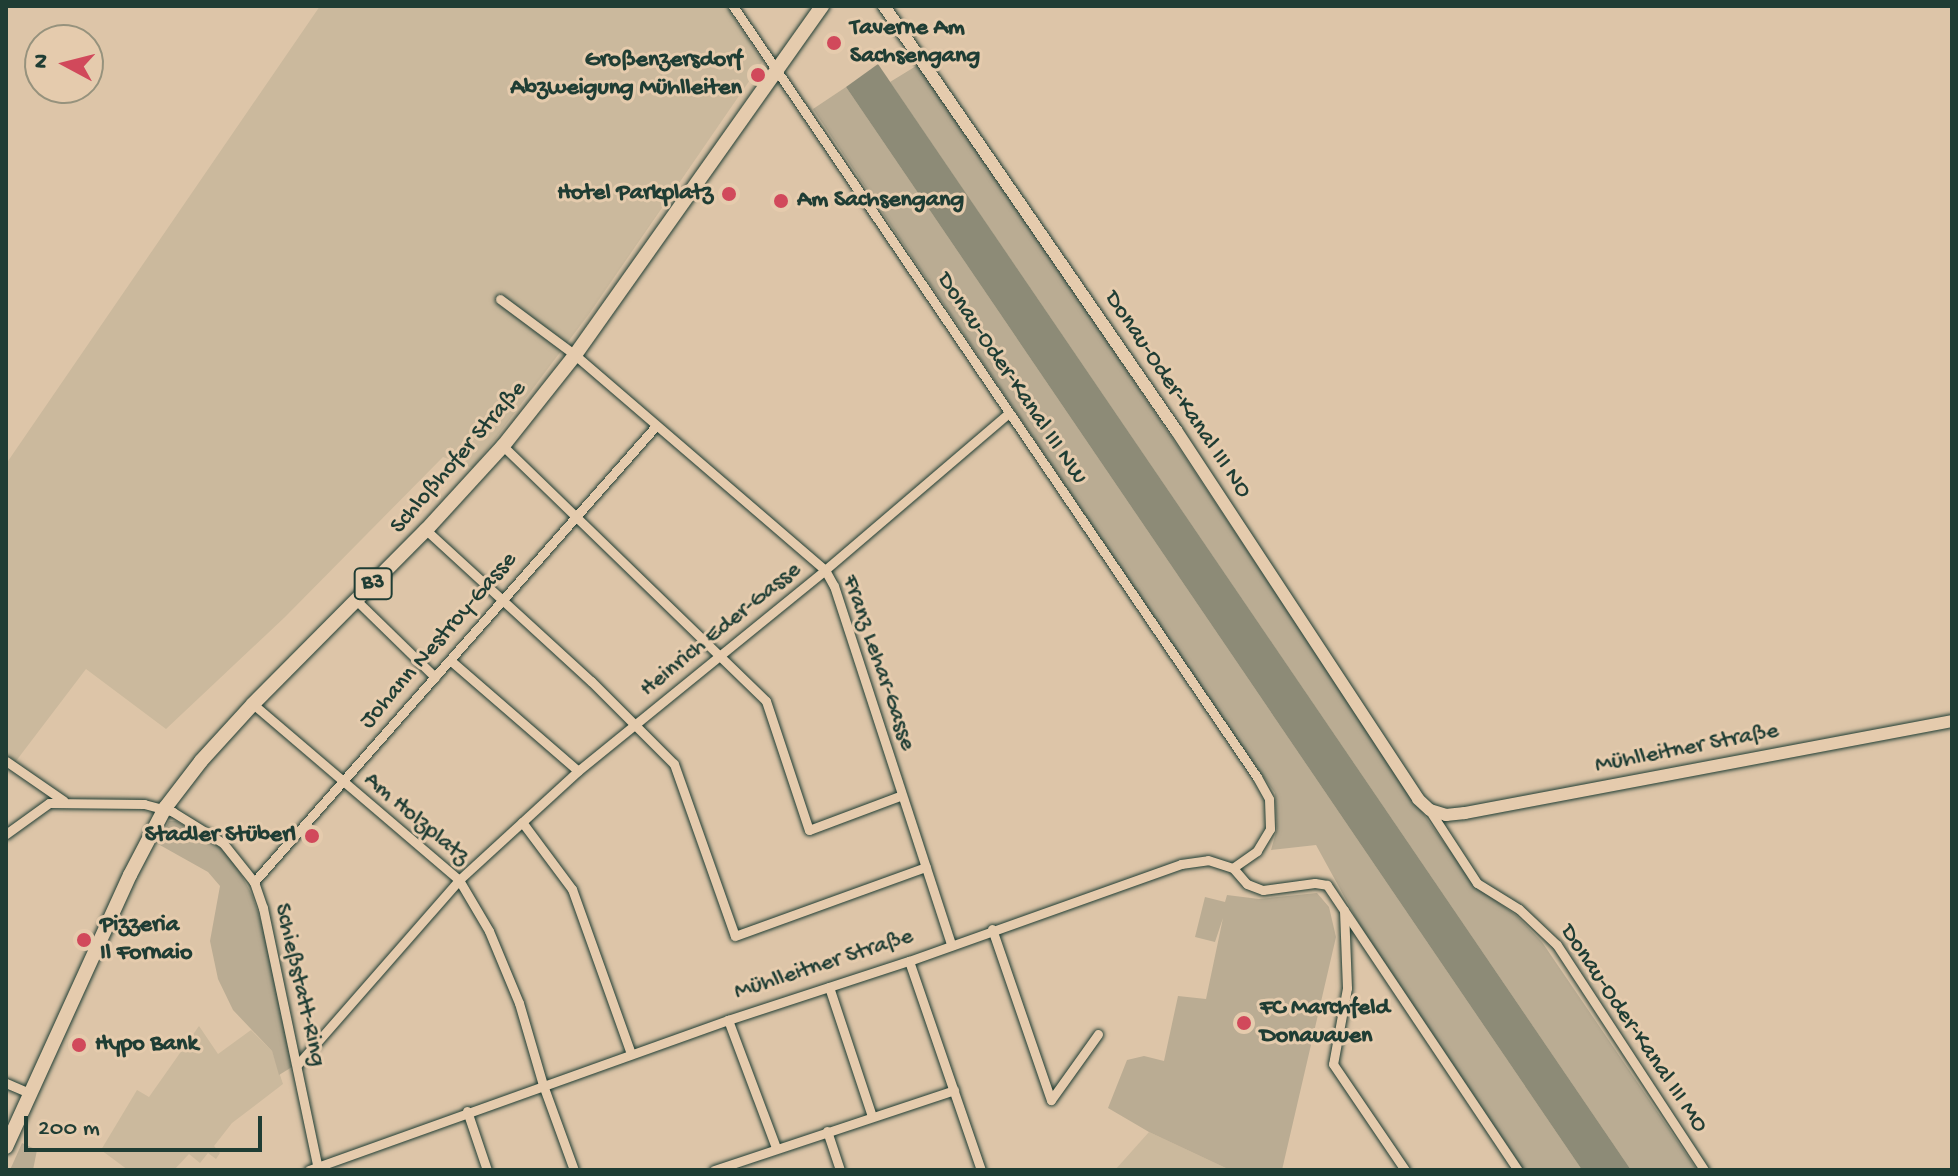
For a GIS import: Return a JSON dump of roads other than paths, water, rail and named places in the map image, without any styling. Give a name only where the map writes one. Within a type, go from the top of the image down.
[{"type":"main road","name":"Schloßhofer Straße","points":[[29,1093],[130,875],[165,808],[201,761],[253,704],[426,530],[503,446],[575,355],[822,6]]},
{"type":"main road","name":"B3","points":[[6,1147],[29,1093]]},
{"type":"street","name":"Donau-Oder-Kanal III NW","points":[[733,6],[1269,799],[1270,829],[1257,851],[1233,868]]},
{"type":"street","name":"Donau-Oder-Kanal III NO","points":[[884,6],[1176,430],[1418,799],[1430,810]]},
{"type":"street","name":"Franz Lehar-Gasse","points":[[500,299],[575,355],[655,427],[825,570],[834,586],[951,945]]},
{"type":"street","name":"Heinrich Eder-Gasse","points":[[298,1064],[459,880],[522,822],[578,771],[825,570],[1009,413]]},
{"type":"street","name":"Johann Nestroy-Gasse","points":[[254,882],[655,427]]},
{"type":"street","points":[[503,446],[766,701],[809,830],[902,795]]},
{"type":"street","points":[[426,530],[637,725],[674,764],[735,936],[926,867]]},
{"type":"street","points":[[357,601],[435,677]]},
{"type":"street","points":[[450,660],[578,771]]},
{"type":"street","name":"Am Holzplatz","points":[[253,704],[459,880],[495,945],[519,1003],[543,1085],[574,1170]]},
{"type":"street","name":"Mühlleitner Straße","points":[[1430,810],[1446,815],[1465,813],[1952,721]]},
{"type":"street","points":[[6,761],[64,801]]},
{"type":"street","points":[[6,834],[40,807],[64,801],[152,804],[165,808]]},
{"type":"street","name":"Schießstatt-Ring","points":[[165,808],[223,843],[254,882],[263,908],[298,1064],[313,1168]]},
{"type":"street","name":"Donau-Oder-Kanal III MO","points":[[1430,810],[1477,883],[1519,909],[1557,945],[1704,1170]]},
{"type":"street","points":[[522,822],[572,889],[631,1054]]},
{"type":"street","name":"Mühlleitner Straße","points":[[313,1168],[467,1111],[909,961],[1181,864],[1208,860],[1233,868],[1247,884],[1263,890],[1315,883],[1327,885],[1344,907]]},
{"type":"street","points":[[1344,907],[1347,988],[1333,1064],[1405,1170]]},
{"type":"street","points":[[1344,907],[1369,950],[1518,1170]]},
{"type":"street","points":[[992,929],[1051,1100],[1098,1034]]},
{"type":"street","points":[[909,961],[981,1170]]},
{"type":"street","points":[[829,987],[872,1116]]},
{"type":"street","points":[[728,1020],[776,1148]]},
{"type":"street","points":[[6,1083],[29,1093]]},
{"type":"street","points":[[714,1170],[954,1090]]},
{"type":"street","points":[[467,1111],[487,1170]]},
{"type":"street","points":[[827,1131],[840,1170]]},
{"type":"street","points":[[328,1161],[340,1170]]},
{"type":"place","name":"Taverne Am Sachsengang","points":[[834,43]]},
{"type":"place","name":"Großenzersdorf Abzweigung Mühlleiten","points":[[758,75]]},
{"type":"place","name":"Hotel Parkplatz","points":[[729,194]]},
{"type":"place","name":"Am Sachsengang","points":[[781,201]]},
{"type":"place","name":"Stadler Stüberl","points":[[312,836]]},
{"type":"place","name":"Pizzeria Il Fornaio","points":[[84,940]]},
{"type":"place","name":"FC Marchfeld Donauauen","points":[[1244,1023]]},
{"type":"place","name":"Hypo Bank","points":[[79,1045]]}]
